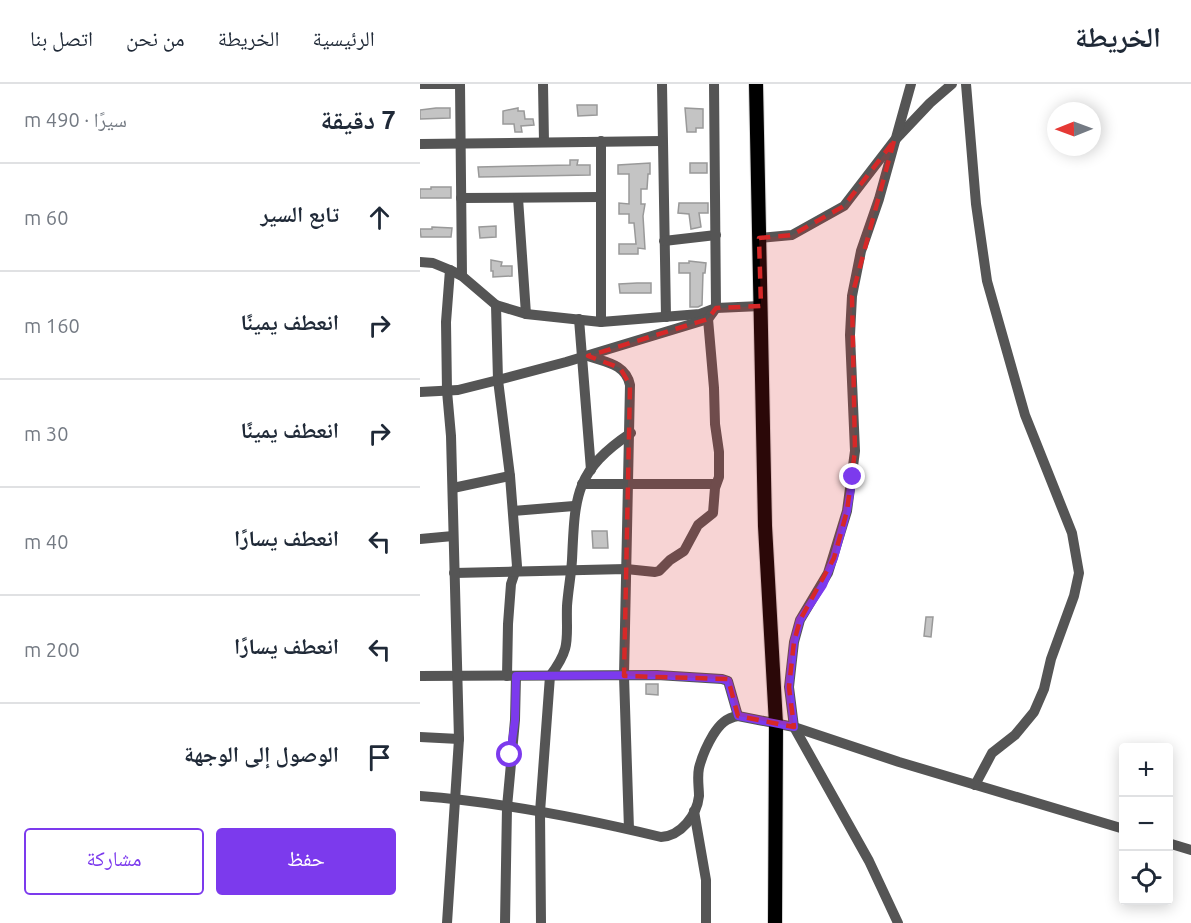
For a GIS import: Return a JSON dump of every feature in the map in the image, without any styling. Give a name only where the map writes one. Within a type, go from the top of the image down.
[{"type":"main road","points":[[756,84],[765,526],[776,724],[775,923]]},
{"type":"street","points":[[420,84],[459,84],[462,276]]},
{"type":"street","points":[[543,84],[544,141]]},
{"type":"street","points":[[662,84],[666,316]]},
{"type":"street","points":[[420,392],[447,391],[498,380],[584,357],[708,319],[716,308],[714,84]]},
{"type":"street","points":[[898,923],[869,861],[794,727],[789,687],[794,642],[800,620],[823,585],[834,558],[847,511],[855,451],[850,335],[852,296],[861,251],[879,199],[911,84]]},
{"type":"street","points":[[759,238],[792,235],[844,206],[894,141],[930,102],[952,84]]},
{"type":"street","points":[[966,84],[976,204],[987,281],[1025,415],[1072,533],[1078,561],[1074,596],[1051,659],[1044,689],[1034,712],[1015,735],[992,753],[975,785]]},
{"type":"street","points":[[601,141],[601,322]]},
{"type":"street","points":[[420,144],[662,141]]},
{"type":"street","points":[[461,198],[601,197]]},
{"type":"street","points":[[518,198],[526,314]]},
{"type":"street","points":[[664,241],[716,235]]},
{"type":"street","points":[[420,262],[434,263],[450,270],[462,276],[496,305],[526,314],[601,322],[700,314],[716,308],[761,306]]},
{"type":"street","points":[[447,923],[459,739],[453,488],[447,391],[446,315],[450,270]]},
{"type":"street","points":[[496,305],[498,380],[510,476],[516,571],[511,584],[508,624],[515,720],[507,807],[505,923]]},
{"type":"street","points":[[454,573],[626,569],[659,571],[684,551],[698,525],[713,513],[716,484],[719,477],[708,319]]},
{"type":"street","points":[[579,320],[584,357],[591,470]]},
{"type":"street","points":[[584,357],[621,368],[629,377],[631,433],[624,676],[628,829]]},
{"type":"street","points":[[540,923],[540,812],[550,676],[562,660],[567,645],[567,608],[572,571],[574,506],[582,484],[603,453],[631,433]]},
{"type":"street","points":[[453,488],[510,476]]},
{"type":"street","points":[[582,484],[716,484]]},
{"type":"street","points":[[513,511],[574,506]]},
{"type":"street","points":[[420,539],[453,536]]},
{"type":"street","points":[[420,676],[694,676],[722,679],[728,681],[738,716]]},
{"type":"street","points":[[420,796],[455,798],[669,837],[687,824],[694,811],[699,793],[698,771],[706,746],[723,722],[730,717],[738,716],[794,727],[899,762],[1119,828]]},
{"type":"street","points":[[420,737],[459,739]]},
{"type":"street","points":[[694,811],[706,880],[706,923]]},
{"type":"street","points":[[1173,844],[1191,849]]},
{"type":"highlighted area","points":[[894,141],[852,296],[855,451],[847,511],[834,558],[800,620],[794,642],[789,687],[794,727],[738,716],[728,679],[624,676],[630,385],[620,368],[588,356],[708,319],[716,308],[761,306],[759,238],[792,235],[844,206]]},
{"type":"building","points":[[577,105],[597,105],[597,115],[578,116]]},
{"type":"building","points":[[450,108],[450,118],[420,119],[420,110]]},
{"type":"building","points":[[518,108],[518,111],[524,111],[525,119],[533,119],[534,125],[521,126],[522,132],[515,132],[514,124],[503,124],[503,111]]},
{"type":"building","points":[[685,108],[703,109],[703,128],[696,128],[696,132],[687,132]]},
{"type":"building","points":[[570,160],[578,160],[577,165],[590,165],[590,175],[479,177],[478,167],[570,165]]},
{"type":"building","points":[[650,163],[647,189],[641,189],[641,204],[645,204],[643,216],[645,249],[638,248],[638,254],[619,254],[619,244],[636,244],[634,223],[629,223],[629,214],[619,214],[619,203],[629,204],[629,174],[618,174],[618,165]]},
{"type":"building","points":[[690,163],[707,163],[707,173],[690,173]]},
{"type":"building","points":[[431,187],[451,187],[451,198],[420,198],[420,189],[431,189]]},
{"type":"building","points":[[679,203],[708,203],[708,213],[699,213],[701,227],[691,229],[689,214],[678,213]]},
{"type":"building","points":[[496,226],[496,237],[480,238],[479,227]]},
{"type":"building","points":[[432,227],[452,228],[451,237],[421,237],[420,229],[432,229]]},
{"type":"building","points":[[491,260],[502,262],[501,266],[512,266],[512,276],[493,277]]},
{"type":"building","points":[[689,261],[706,263],[705,273],[703,273],[702,305],[698,307],[690,307],[690,273],[679,273],[679,263],[689,263]]},
{"type":"building","points":[[651,283],[651,293],[620,293],[619,284]]},
{"type":"building","points":[[592,531],[607,531],[608,548],[593,548]]},
{"type":"building","points":[[926,617],[933,617],[931,637],[924,636]]},
{"type":"building","points":[[646,684],[658,684],[658,695],[646,694]]},
{"type":"route","points":[[510,755],[514,736],[516,676],[657,675],[722,679],[728,681],[738,716],[794,727],[789,687],[794,642],[800,620],[823,585],[834,558],[847,511],[853,477]]}]
